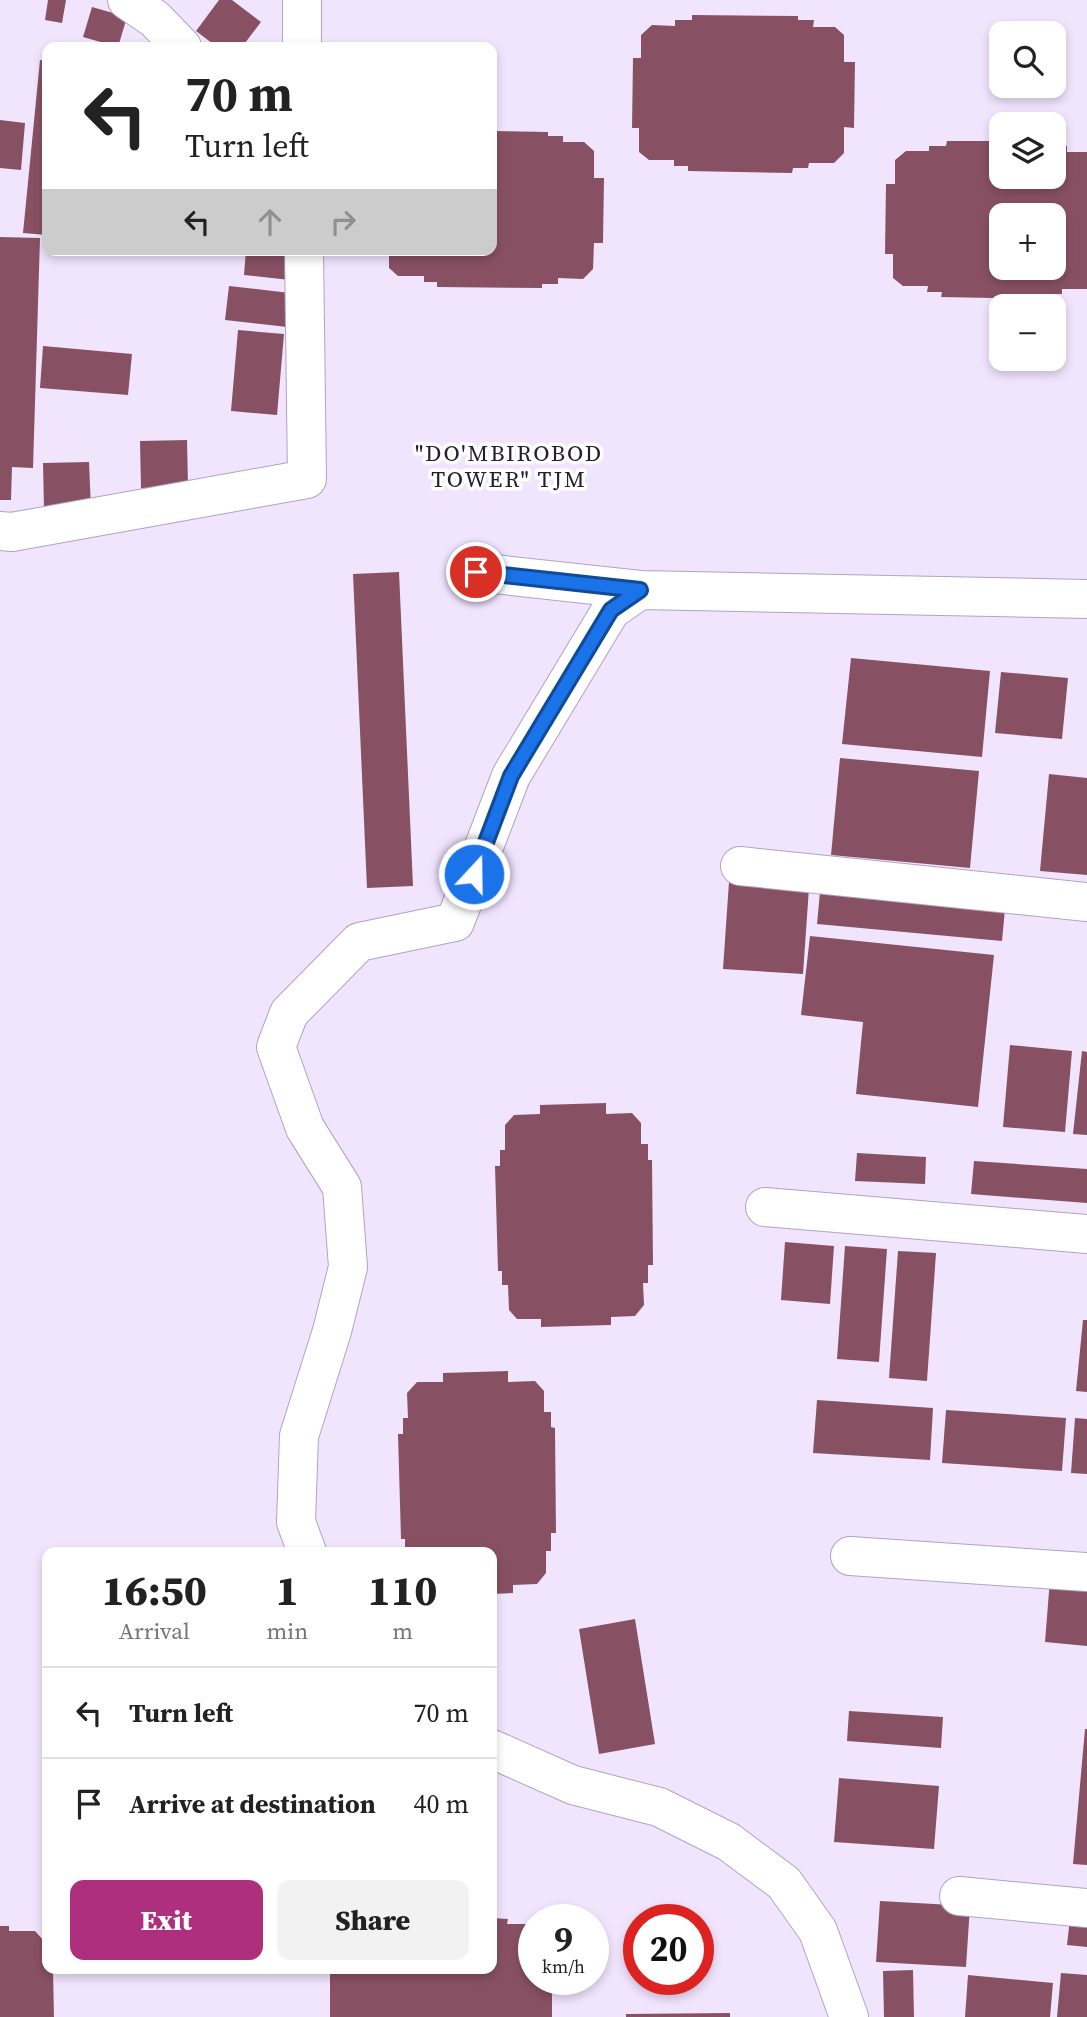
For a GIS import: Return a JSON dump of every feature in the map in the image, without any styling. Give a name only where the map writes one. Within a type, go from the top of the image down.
[{"type":"lane","points":[[127,0],[155,19],[177,42]]},
{"type":"lane","points":[[302,0],[302,42]]},
{"type":"lane","points":[[0,531],[25,530],[307,479],[304,256]]},
{"type":"lane","points":[[476,572],[640,590],[1087,599]]},
{"type":"lane","points":[[305,1547],[296,1522],[299,1436],[332,1331],[348,1267],[342,1187],[305,1128],[276,1047],[289,1013],[359,942],[456,922],[511,776],[611,610],[640,590]]},
{"type":"lane","points":[[740,866],[1087,902]]},
{"type":"lane","points":[[765,1207],[1087,1234]]},
{"type":"lane","points":[[850,1556],[1087,1572]]},
{"type":"lane","points":[[497,1751],[573,1785],[659,1807],[729,1842],[784,1884],[818,1931],[849,2017]]},
{"type":"lane","points":[[959,1896],[1087,1908]]},
{"type":"building","points":[[48,0],[66,0],[62,23],[45,20]]},
{"type":"building","points":[[219,0],[232,0],[261,22],[246,42],[210,42],[196,31]]},
{"type":"building","points":[[92,7],[127,17],[120,42],[100,42],[83,37]]},
{"type":"building","points":[[692,15],[798,16],[798,20],[814,20],[813,27],[835,27],[844,35],[844,62],[855,62],[854,128],[844,127],[844,153],[834,163],[809,163],[808,168],[793,168],[792,173],[688,171],[688,166],[674,166],[674,160],[649,160],[639,152],[639,128],[632,128],[633,58],[641,58],[641,35],[652,25],[675,26],[675,20],[692,20]]},
{"type":"building","points":[[40,60],[42,235],[23,233]]},
{"type":"building","points":[[0,120],[25,123],[21,170],[0,168]]},
{"type":"building","points":[[497,131],[548,132],[548,136],[563,136],[563,142],[584,142],[594,151],[594,178],[604,178],[603,243],[594,243],[593,269],[583,279],[558,278],[558,284],[542,284],[542,288],[437,287],[437,282],[424,282],[424,276],[398,276],[389,268],[389,256],[497,256]]},
{"type":"building","points":[[947,141],[989,141],[989,189],[1066,189],[1066,146],[1067,152],[1087,152],[1087,289],[1062,289],[1062,294],[941,297],[942,292],[927,292],[928,286],[903,286],[893,278],[893,254],[885,254],[886,184],[895,184],[895,160],[906,151],[929,151],[929,146],[946,146]]},
{"type":"building","points":[[0,237],[40,238],[33,468],[12,467],[11,500],[0,500]]},
{"type":"building","points":[[246,256],[292,256],[290,280],[244,275]]},
{"type":"building","points":[[229,286],[290,293],[287,327],[225,320]]},
{"type":"building","points":[[238,330],[284,334],[277,415],[231,411]]},
{"type":"building","points":[[43,346],[132,354],[128,395],[40,388]]},
{"type":"building","points":[[187,440],[188,487],[141,488],[140,441]]},
{"type":"building","points":[[89,462],[91,509],[44,510],[43,463]]},
{"type":"building","points":[[399,572],[413,886],[367,888],[353,574]]},
{"type":"building","points":[[851,658],[990,671],[982,757],[842,744]]},
{"type":"building","points":[[1001,672],[1068,678],[1062,739],[995,733]]},
{"type":"building","points":[[840,758],[979,771],[970,868],[831,855]]},
{"type":"building","points":[[1049,774],[1087,778],[1087,875],[1040,871]]},
{"type":"building","points":[[729,882],[809,888],[803,974],[723,969]]},
{"type":"building","points":[[820,892],[1005,909],[1002,941],[817,924]]},
{"type":"building","points":[[810,936],[994,955],[978,1107],[856,1094],[863,1022],[801,1015]]},
{"type":"building","points":[[1010,1045],[1072,1051],[1065,1132],[1003,1127]]},
{"type":"building","points":[[1082,1051],[1087,1052],[1087,1135],[1073,1134]]},
{"type":"building","points":[[606,1103],[606,1114],[632,1113],[641,1123],[641,1144],[648,1144],[648,1160],[652,1160],[653,1265],[648,1265],[648,1283],[643,1283],[644,1305],[635,1316],[611,1317],[611,1325],[541,1327],[541,1319],[517,1319],[509,1310],[508,1285],[502,1285],[502,1271],[498,1271],[495,1166],[500,1166],[500,1150],[505,1150],[505,1125],[514,1115],[540,1114],[540,1105]]},
{"type":"building","points":[[857,1153],[926,1157],[925,1184],[855,1181]]},
{"type":"building","points":[[974,1161],[1087,1169],[1087,1203],[971,1194]]},
{"type":"building","points":[[785,1242],[834,1246],[830,1304],[781,1300]]},
{"type":"building","points":[[845,1246],[887,1249],[879,1362],[837,1359]]},
{"type":"building","points":[[898,1251],[936,1253],[927,1381],[889,1378]]},
{"type":"building","points":[[1083,1320],[1087,1320],[1087,1392],[1076,1391]]},
{"type":"building","points":[[508,1371],[508,1382],[535,1381],[544,1391],[544,1412],[551,1412],[551,1427],[555,1428],[556,1533],[551,1533],[551,1551],[546,1551],[546,1573],[537,1584],[513,1585],[513,1593],[497,1594],[497,1547],[405,1547],[405,1539],[401,1539],[398,1434],[403,1434],[403,1418],[408,1418],[407,1393],[417,1382],[443,1382],[443,1373]]},
{"type":"building","points":[[817,1400],[933,1408],[930,1460],[813,1453]]},
{"type":"building","points":[[946,1410],[1066,1418],[1062,1471],[942,1463]]},
{"type":"building","points":[[1075,1418],[1087,1419],[1087,1474],[1071,1473]]},
{"type":"building","points":[[1050,1579],[1087,1583],[1087,1646],[1045,1642]]},
{"type":"building","points":[[635,1619],[655,1744],[599,1754],[579,1629]]},
{"type":"building","points":[[849,1711],[943,1717],[941,1748],[847,1741]]},
{"type":"building","points":[[1087,1729],[1087,1865],[1073,1864]]},
{"type":"building","points":[[839,1778],[939,1786],[934,1849],[834,1842]]},
{"type":"building","points":[[880,1901],[970,1906],[966,1967],[876,1962]]},
{"type":"building","points":[[497,1918],[508,1919],[507,1924],[518,1924],[518,1995],[552,1995],[552,2017],[330,2017],[330,1974],[497,1974]]},
{"type":"building","points":[[1070,1918],[1087,1920],[1087,1947],[1067,1945]]},
{"type":"building","points":[[0,1926],[9,1926],[9,1931],[35,1931],[42,1939],[42,1974],[53,1974],[54,2017],[0,2017]]},
{"type":"building","points":[[913,1970],[914,2017],[884,2017],[883,1971]]},
{"type":"building","points":[[1061,1973],[1087,1975],[1087,2017],[1057,2017]]},
{"type":"building","points":[[968,1975],[1053,1983],[1050,2017],[965,2017]]},
{"type":"building","points":[[730,2013],[730,2017],[626,2017],[626,2014]]},
{"type":"district","name":"\"DO'MBIROBOD TOWER\" TJM","points":[[509,466]]},
{"type":"route","points":[[474,874],[511,776],[611,610],[640,590],[476,572]]}]
